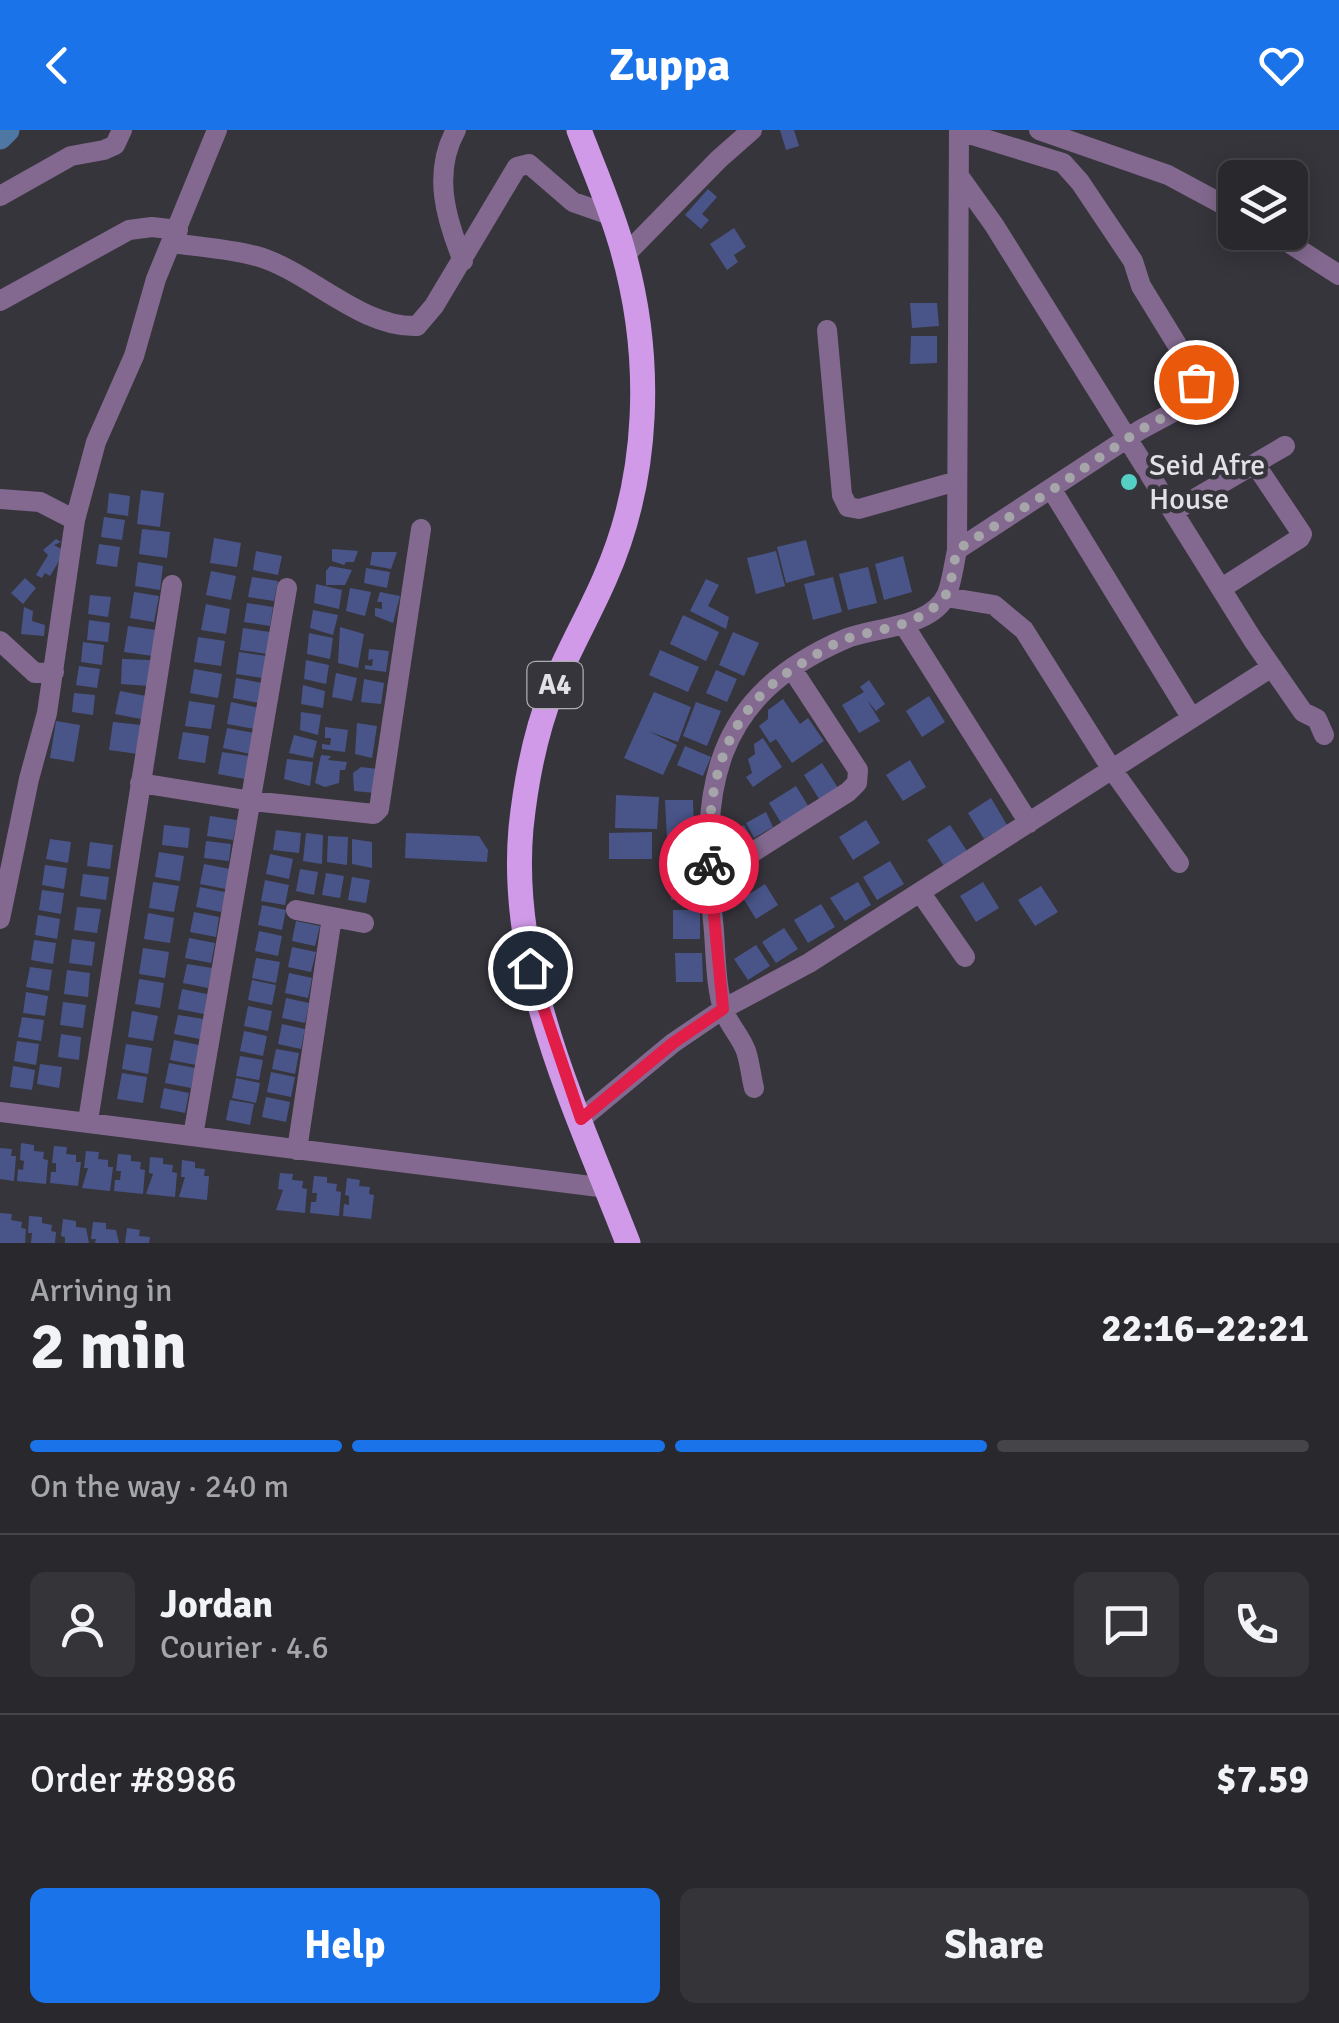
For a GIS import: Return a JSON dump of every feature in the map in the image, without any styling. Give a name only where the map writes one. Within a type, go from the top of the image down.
[{"type":"main road","name":"A4","points":[[579,130],[624,256],[641,348],[640,448],[621,534],[606,576],[552,689],[537,734],[521,832],[523,922],[530,968],[628,1243]]},
{"type":"street","points":[[0,196],[71,156],[115,145],[122,130]]},
{"type":"street","points":[[0,919],[54,672],[74,520],[96,442],[134,356],[156,279],[217,130]]},
{"type":"street","points":[[456,130],[445,160],[442,188],[450,229],[463,261]]},
{"type":"street","points":[[624,256],[719,158],[752,130]]},
{"type":"street","points":[[754,1088],[746,1050],[723,1009],[709,880],[712,784],[726,746],[766,688],[848,638],[904,625],[924,616],[946,597],[957,550],[958,130],[1063,163],[1133,262],[1140,286],[1192,369],[1195,391],[1186,404],[957,550]]},
{"type":"street","points":[[1039,130],[1168,175],[1218,201]]},
{"type":"street","points":[[0,302],[129,230],[152,227],[257,256],[345,304],[402,326],[418,326],[522,164],[529,164],[573,202],[612,216]]},
{"type":"street","points":[[960,176],[1272,668],[1303,712],[1318,718],[1324,735]]},
{"type":"street","points":[[1301,250],[1339,274]]},
{"type":"street","points":[[827,330],[842,495],[848,506],[859,509],[957,481]]},
{"type":"street","points":[[1174,511],[1285,446]]},
{"type":"street","points":[[1222,588],[1302,534],[1255,464]]},
{"type":"street","points":[[1052,490],[1191,717]]},
{"type":"street","points":[[0,499],[40,502],[74,520]]},
{"type":"street","points":[[140,782],[252,801],[366,814],[379,810],[421,529]]},
{"type":"street","points":[[88,1121],[172,585]]},
{"type":"street","points":[[193,1136],[287,588]]},
{"type":"street","points":[[946,597],[994,605],[1024,630],[1111,768],[1179,863]]},
{"type":"street","points":[[904,625],[1028,823]]},
{"type":"street","points":[[0,641],[36,672],[54,672]]},
{"type":"street","points":[[581,1119],[673,1043],[723,1009],[810,963],[1272,668]]},
{"type":"street","points":[[709,880],[848,792],[857,782],[858,770],[792,670]]},
{"type":"street","points":[[920,892],[966,957]]},
{"type":"street","points":[[296,910],[364,923]]},
{"type":"street","points":[[297,1150],[332,917]]},
{"type":"street","points":[[0,1112],[607,1188]]},
{"type":"building","points":[[780,130],[794,130],[799,146],[786,150]]},
{"type":"building","points":[[708,189],[717,197],[702,214],[709,220],[701,229],[685,215]]},
{"type":"building","points":[[734,228],[746,247],[734,255],[738,262],[727,270],[710,244]]},
{"type":"building","points":[[910,303],[937,303],[939,326],[912,328]]},
{"type":"building","points":[[911,336],[937,336],[937,363],[910,364]]},
{"type":"building","points":[[141,490],[164,493],[160,527],[137,524]]},
{"type":"building","points":[[109,493],[130,496],[128,516],[107,513]]},
{"type":"building","points":[[104,517],[125,520],[122,540],[101,537]]},
{"type":"building","points":[[142,529],[170,532],[167,558],[139,554]]},
{"type":"building","points":[[214,538],[241,543],[237,567],[210,563]]},
{"type":"building","points":[[56,539],[61,542],[54,545],[65,551],[50,576],[45,573],[42,578],[36,575],[48,555],[43,550]]},
{"type":"building","points":[[806,540],[815,575],[786,583],[777,547]]},
{"type":"building","points":[[99,544],[120,547],[117,567],[96,564]]},
{"type":"building","points":[[332,549],[358,551],[354,562],[344,565],[332,561]]},
{"type":"building","points":[[256,551],[282,556],[278,575],[253,570]]},
{"type":"building","points":[[776,551],[785,586],[756,594],[747,558]]},
{"type":"building","points":[[372,552],[397,552],[391,569],[370,565]]},
{"type":"building","points":[[903,556],[912,592],[884,600],[875,564]]},
{"type":"building","points":[[138,562],[163,566],[160,590],[135,586]]},
{"type":"building","points":[[330,566],[352,570],[345,585],[326,585]]},
{"type":"building","points":[[868,567],[877,603],[848,610],[839,574]]},
{"type":"building","points":[[366,568],[390,572],[387,588],[364,583]]},
{"type":"building","points":[[211,571],[236,576],[231,600],[206,595]]},
{"type":"building","points":[[252,577],[278,581],[274,601],[248,597]]},
{"type":"building","points":[[833,577],[842,612],[813,620],[804,584]]},
{"type":"building","points":[[25,578],[36,588],[23,604],[11,593]]},
{"type":"building","points":[[706,579],[719,585],[708,606],[729,617],[726,629],[690,611]]},
{"type":"building","points":[[316,584],[342,590],[339,609],[314,603]]},
{"type":"building","points":[[350,588],[371,592],[365,616],[346,611]]},
{"type":"building","points":[[134,592],[159,596],[154,622],[130,618]]},
{"type":"building","points":[[380,592],[400,596],[393,623],[375,616],[375,608],[382,609],[382,602],[377,602]]},
{"type":"building","points":[[90,595],[111,597],[108,617],[88,614]]},
{"type":"building","points":[[247,603],[273,607],[270,626],[244,622]]},
{"type":"building","points":[[206,604],[230,609],[226,634],[201,630]]},
{"type":"building","points":[[24,607],[33,611],[32,621],[45,625],[44,636],[21,634]]},
{"type":"building","points":[[313,610],[338,615],[333,635],[310,628]]},
{"type":"building","points":[[683,615],[719,632],[706,661],[670,644]]},
{"type":"building","points":[[89,620],[110,623],[108,642],[87,640]]},
{"type":"building","points":[[128,626],[156,630],[153,656],[124,652]]},
{"type":"building","points":[[340,627],[364,634],[358,668],[338,663]]},
{"type":"building","points":[[243,628],[270,632],[267,654],[240,650]]},
{"type":"building","points":[[733,632],[759,643],[744,676],[719,665]]},
{"type":"building","points":[[309,633],[333,638],[330,659],[307,654]]},
{"type":"building","points":[[198,637],[225,641],[221,666],[194,662]]},
{"type":"building","points":[[83,642],[104,645],[102,665],[81,662]]},
{"type":"building","points":[[369,649],[389,651],[386,672],[365,669],[365,665],[372,666]]},
{"type":"building","points":[[660,650],[699,667],[688,692],[649,675]]},
{"type":"building","points":[[239,652],[266,656],[263,678],[236,674]]},
{"type":"building","points":[[122,659],[150,660],[149,686],[121,684]]},
{"type":"building","points":[[306,660],[329,665],[326,684],[304,679]]},
{"type":"building","points":[[79,666],[100,669],[97,688],[76,685]]},
{"type":"building","points":[[194,669],[222,674],[218,698],[190,693]]},
{"type":"building","points":[[716,670],[737,679],[727,702],[706,693]]},
{"type":"building","points":[[336,673],[357,678],[352,701],[332,697]]},
{"type":"building","points":[[236,678],[262,683],[259,703],[233,698]]},
{"type":"building","points":[[364,679],[384,683],[381,704],[361,702]]},
{"type":"building","points":[[869,680],[885,704],[876,711],[867,700],[880,721],[859,733],[842,705],[864,692],[860,687]]},
{"type":"building","points":[[303,685],[325,691],[323,708],[301,704]]},
{"type":"building","points":[[120,691],[146,696],[141,719],[115,714]]},
{"type":"building","points":[[654,692],[691,707],[678,742],[648,731],[677,745],[663,775],[624,758]]},
{"type":"building","points":[[74,693],[95,695],[93,715],[72,712]]},
{"type":"building","points":[[929,696],[945,722],[922,737],[906,711]]},
{"type":"building","points":[[783,699],[800,724],[808,718],[824,741],[792,763],[776,739],[770,743],[759,726],[768,719],[768,710]]},
{"type":"building","points":[[189,701],[215,705],[211,729],[185,726]]},
{"type":"building","points":[[231,702],[259,708],[255,729],[227,724]]},
{"type":"building","points":[[696,702],[721,711],[707,746],[683,736]]},
{"type":"building","points":[[301,712],[321,715],[318,735],[300,730]]},
{"type":"building","points":[[56,721],[80,725],[74,762],[50,758]]},
{"type":"building","points":[[113,722],[141,725],[138,754],[109,750]]},
{"type":"building","points":[[357,723],[377,726],[372,758],[355,754]]},
{"type":"building","points":[[325,727],[348,730],[345,752],[322,749],[322,744],[330,745],[331,738],[325,738]]},
{"type":"building","points":[[227,728],[254,733],[250,754],[223,748]]},
{"type":"building","points":[[183,732],[209,736],[205,763],[178,759]]},
{"type":"building","points":[[294,735],[317,741],[313,758],[289,753]]},
{"type":"building","points":[[763,738],[782,767],[753,787],[746,777],[752,773],[748,759],[755,754],[754,744]]},
{"type":"building","points":[[685,746],[711,757],[703,776],[677,765]]},
{"type":"building","points":[[222,752],[249,756],[245,779],[218,774]]},
{"type":"building","points":[[321,755],[331,756],[328,760],[347,762],[345,770],[340,770],[339,783],[325,787],[315,783]]},
{"type":"building","points":[[287,759],[313,762],[310,786],[284,779]]},
{"type":"building","points":[[910,760],[926,787],[903,801],[886,775]]},
{"type":"building","points":[[822,763],[840,791],[821,802],[804,775]]},
{"type":"building","points":[[361,767],[378,769],[375,793],[354,791],[353,773]]},
{"type":"building","points":[[796,786],[810,809],[783,826],[769,803]]},
{"type":"building","points":[[616,795],[659,797],[657,829],[615,828]]},
{"type":"building","points":[[991,798],[1007,825],[984,839],[968,813]]},
{"type":"building","points":[[665,800],[693,800],[695,858],[668,858]]},
{"type":"building","points":[[766,812],[773,827],[754,838],[746,823]]},
{"type":"building","points":[[210,816],[237,820],[233,840],[207,836]]},
{"type":"building","points":[[866,820],[880,843],[853,860],[839,837]]},
{"type":"building","points":[[164,825],[190,828],[188,848],[162,845]]},
{"type":"building","points":[[744,825],[753,840],[737,849],[728,834]]},
{"type":"building","points":[[950,825],[967,851],[944,866],[927,840]]},
{"type":"building","points":[[276,830],[301,833],[299,853],[273,850]]},
{"type":"building","points":[[652,832],[652,859],[609,859],[609,833]]},
{"type":"building","points":[[306,833],[323,835],[322,864],[303,861]]},
{"type":"building","points":[[406,833],[479,836],[488,850],[487,862],[405,858]]},
{"type":"building","points":[[328,836],[348,837],[347,865],[327,862]]},
{"type":"building","points":[[50,839],[71,842],[68,863],[46,859]]},
{"type":"building","points":[[352,839],[372,842],[372,868],[352,864]]},
{"type":"building","points":[[206,841],[231,844],[229,861],[204,858]]},
{"type":"building","points":[[90,842],[113,845],[110,869],[87,866]]},
{"type":"building","points":[[159,852],[184,856],[180,881],[155,877]]},
{"type":"building","points":[[270,854],[293,859],[289,879],[266,874]]},
{"type":"building","points":[[890,861],[904,884],[877,900],[863,877]]},
{"type":"building","points":[[204,864],[230,869],[226,889],[200,884]]},
{"type":"building","points":[[45,865],[67,868],[64,889],[42,885]]},
{"type":"building","points":[[300,869],[318,872],[314,895],[296,891]]},
{"type":"building","points":[[698,870],[698,899],[671,900],[671,871]]},
{"type":"building","points":[[326,873],[344,876],[340,898],[322,895]]},
{"type":"building","points":[[83,874],[109,877],[106,900],[80,896]]},
{"type":"building","points":[[352,877],[370,880],[366,903],[348,900]]},
{"type":"building","points":[[265,880],[289,885],[285,905],[261,901]]},
{"type":"building","points":[[153,882],[179,886],[174,912],[149,908]]},
{"type":"building","points":[[858,882],[871,905],[845,921],[830,898]]},
{"type":"building","points":[[983,882],[999,908],[976,922],[960,896]]},
{"type":"building","points":[[765,884],[778,905],[756,919],[743,898]]},
{"type":"building","points":[[1041,886],[1058,912],[1035,926],[1018,900]]},
{"type":"building","points":[[200,887],[225,892],[221,912],[196,907]]},
{"type":"building","points":[[42,890],[64,893],[61,914],[39,910]]},
{"type":"building","points":[[821,904],[835,927],[808,943],[794,920]]},
{"type":"building","points":[[262,905],[286,910],[282,930],[258,925]]},
{"type":"building","points":[[77,907],[101,909],[97,933],[74,930]]},
{"type":"building","points":[[673,910],[700,910],[700,939],[673,939]]},
{"type":"building","points":[[194,912],[219,917],[216,937],[190,932]]},
{"type":"building","points":[[148,913],[174,918],[170,943],[144,939]]},
{"type":"building","points":[[38,915],[60,919],[57,939],[35,935]]},
{"type":"building","points":[[296,921],[320,926],[315,946],[292,941]]},
{"type":"building","points":[[784,928],[798,949],[776,963],[762,942]]},
{"type":"building","points":[[259,931],[282,936],[278,956],[255,951]]},
{"type":"building","points":[[189,938],[215,943],[211,963],[185,958]]},
{"type":"building","points":[[72,939],[95,942],[92,966],[69,963]]},
{"type":"building","points":[[34,940],[56,943],[53,964],[31,960]]},
{"type":"building","points":[[756,945],[770,966],[748,980],[734,959]]},
{"type":"building","points":[[292,947],[316,952],[311,972],[288,967]]},
{"type":"building","points":[[143,948],[169,952],[165,978],[139,974]]},
{"type":"building","points":[[675,953],[702,953],[703,982],[676,982]]},
{"type":"building","points":[[256,958],[280,962],[276,983],[252,978]]},
{"type":"building","points":[[187,964],[212,968],[208,988],[183,983]]},
{"type":"building","points":[[30,967],[52,970],[49,991],[26,987]]},
{"type":"building","points":[[67,970],[90,973],[88,997],[64,994]]},
{"type":"building","points":[[289,973],[312,978],[308,998],[285,993]]},
{"type":"building","points":[[139,979],[164,983],[160,1008],[135,1004]]},
{"type":"building","points":[[252,980],[276,985],[272,1005],[248,1000]]},
{"type":"building","points":[[182,989],[207,994],[204,1014],[178,1009]]},
{"type":"building","points":[[26,992],[48,996],[45,1016],[23,1013]]},
{"type":"building","points":[[286,998],[309,1003],[305,1023],[282,1018]]},
{"type":"building","points":[[63,1002],[86,1005],[83,1028],[60,1025]]},
{"type":"building","points":[[248,1006],[272,1011],[268,1031],[244,1026]]},
{"type":"building","points":[[132,1011],[158,1016],[153,1041],[128,1037]]},
{"type":"building","points":[[178,1015],[204,1019],[200,1039],[174,1034]]},
{"type":"building","points":[[22,1017],[44,1020],[41,1041],[18,1037]]},
{"type":"building","points":[[282,1024],[305,1029],[301,1049],[278,1044]]},
{"type":"building","points":[[244,1031],[267,1036],[263,1056],[240,1051]]},
{"type":"building","points":[[61,1034],[81,1037],[79,1060],[58,1057]]},
{"type":"building","points":[[174,1040],[199,1045],[196,1065],[170,1060]]},
{"type":"building","points":[[17,1041],[39,1044],[36,1065],[14,1061]]},
{"type":"building","points":[[126,1044],[152,1048],[148,1074],[122,1069]]},
{"type":"building","points":[[276,1049],[299,1053],[295,1074],[272,1069]]},
{"type":"building","points":[[240,1056],[263,1060],[259,1080],[236,1076]]},
{"type":"building","points":[[169,1063],[195,1068],[191,1088],[165,1083]]},
{"type":"building","points":[[40,1064],[62,1067],[59,1088],[37,1084]]},
{"type":"building","points":[[13,1066],[35,1070],[32,1090],[10,1087]]},
{"type":"building","points":[[271,1072],[295,1077],[291,1097],[267,1092]]},
{"type":"building","points":[[122,1073],[147,1077],[143,1103],[117,1099]]},
{"type":"building","points":[[236,1078],[260,1083],[256,1103],[232,1098]]},
{"type":"building","points":[[164,1088],[189,1093],[185,1113],[160,1108]]},
{"type":"building","points":[[266,1097],[290,1102],[286,1122],[262,1117]]},
{"type":"building","points":[[230,1100],[254,1104],[250,1125],[226,1120]]},
{"type":"building","points":[[21,1143],[44,1152],[43,1159],[48,1160],[46,1184],[17,1181],[18,1169],[23,1170],[24,1161],[20,1160]]},
{"type":"building","points":[[54,1146],[67,1147],[66,1154],[76,1155],[76,1162],[81,1162],[78,1186],[50,1183],[51,1172],[56,1172],[56,1163],[52,1163]]},
{"type":"building","points":[[0,1148],[12,1149],[11,1156],[16,1156],[14,1181],[0,1179]]},
{"type":"building","points":[[86,1151],[99,1152],[98,1159],[108,1160],[108,1167],[113,1167],[110,1191],[82,1188],[88,1168],[84,1168]]},
{"type":"building","points":[[118,1154],[131,1155],[131,1161],[141,1162],[140,1169],[145,1170],[143,1194],[114,1191],[121,1171],[116,1171]]},
{"type":"building","points":[[150,1157],[163,1158],[163,1164],[173,1165],[172,1172],[177,1173],[175,1197],[146,1194],[153,1174],[149,1173]]},
{"type":"building","points":[[182,1160],[205,1169],[204,1176],[209,1176],[207,1200],[179,1197],[185,1177],[181,1177]]},
{"type":"building","points":[[280,1173],[293,1174],[292,1180],[303,1181],[302,1188],[307,1189],[305,1213],[276,1210],[283,1190],[278,1189]]},
{"type":"building","points":[[314,1176],[327,1177],[327,1183],[337,1184],[336,1191],[341,1192],[339,1216],[310,1213],[317,1193],[312,1193]]},
{"type":"building","points":[[347,1178],[360,1180],[359,1186],[370,1187],[369,1194],[374,1195],[371,1219],[343,1216],[344,1204],[349,1205],[349,1196],[345,1195]]},
{"type":"building","points":[[0,1213],[12,1214],[11,1220],[22,1222],[25,1243],[0,1243]]},
{"type":"building","points":[[29,1216],[42,1217],[42,1223],[52,1225],[55,1243],[31,1243]]},
{"type":"building","points":[[63,1219],[86,1228],[89,1243],[65,1243],[61,1236]]},
{"type":"building","points":[[93,1222],[106,1223],[106,1229],[116,1230],[119,1243],[95,1243],[96,1239],[91,1239]]},
{"type":"building","points":[[127,1228],[140,1230],[139,1236],[150,1237],[149,1243],[125,1243]]},
{"type":"waterway","points":[[0,137],[7,130]]},
{"type":"way so far","points":[[709,864],[712,784],[726,746],[766,688],[848,638],[904,625],[924,616],[946,597],[957,550],[1140,430],[1179,409],[1193,396],[1196,382]]},
{"type":"place","name":"Seid Afre House","points":[[1129,482]]},
{"type":"route","points":[[530,968],[581,1119],[673,1043],[723,1009],[709,864]]}]
